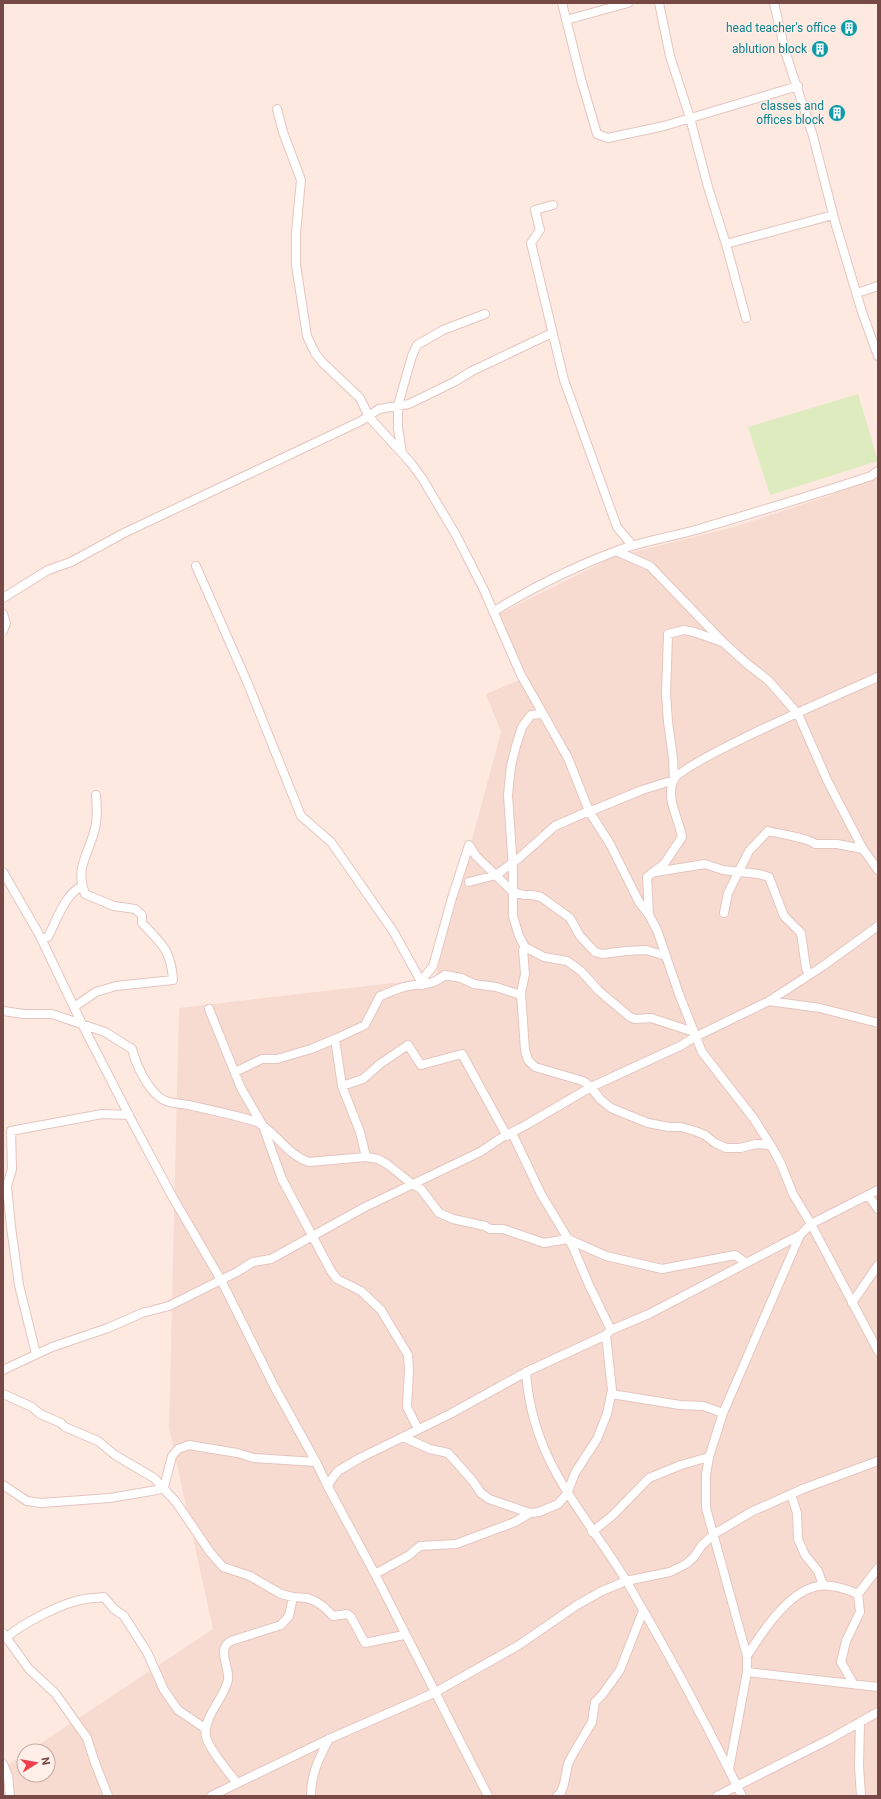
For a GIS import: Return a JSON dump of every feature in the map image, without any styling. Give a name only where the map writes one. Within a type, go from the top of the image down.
[{"type":"street","points":[[562,3],[597,134],[608,138],[664,126],[798,86]]},
{"type":"street","points":[[566,20],[628,3]]},
{"type":"street","points":[[659,3],[670,56],[690,118],[708,187],[726,244],[746,318]]},
{"type":"street","points":[[774,3],[785,51],[798,86],[813,136],[833,215],[862,312],[878,356]]},
{"type":"street","points":[[277,109],[283,132],[301,180],[296,233],[296,265],[307,336],[315,353],[322,362],[360,398],[369,417],[402,453],[422,478],[456,535],[484,590],[521,675],[568,758],[590,811],[639,902],[649,915],[662,941],[694,1034],[702,1052],[754,1119],[770,1145],[781,1164],[793,1194],[811,1224],[878,1351]]},
{"type":"street","points":[[553,205],[534,210],[540,230],[531,243],[566,386],[617,526],[632,545]]},
{"type":"street","points":[[726,244],[833,215]]},
{"type":"street","points":[[857,293],[878,286]]},
{"type":"street","points":[[402,453],[398,405],[412,356],[417,345],[443,330],[485,314]]},
{"type":"street","points":[[3,598],[48,570],[71,562],[124,533],[369,417],[380,410],[398,405],[409,404],[419,400],[472,371],[552,333]]},
{"type":"street","points":[[493,612],[520,596],[574,569],[632,545],[698,529],[731,518],[788,504],[871,476],[878,471]]},
{"type":"street","points":[[616,551],[650,566],[723,642],[746,663],[768,680],[798,714],[828,782],[863,849],[878,870]]},
{"type":"street","points":[[196,566],[248,684],[301,816],[331,842],[393,931],[422,983]]},
{"type":"street","points":[[3,614],[6,623],[3,631]]},
{"type":"street","points":[[649,915],[647,877],[651,872],[664,864],[682,837],[671,799],[674,780],[666,694],[668,634],[684,630],[723,642]]},
{"type":"street","points":[[469,882],[496,874],[512,863],[555,826],[635,792],[674,780],[689,767],[716,752],[878,677]]},
{"type":"street","points":[[542,714],[531,715],[522,728],[511,766],[508,795],[513,916],[519,936],[525,947],[544,957],[566,961],[581,971],[599,991],[630,1017],[636,1019],[651,1018],[694,1034]]},
{"type":"street","points":[[74,1007],[96,992],[116,986],[173,980],[172,963],[166,948],[142,923],[142,915],[135,909],[114,906],[85,894],[82,886],[81,875],[83,858],[95,831],[96,795]]},
{"type":"street","points":[[724,913],[728,893],[748,851],[768,831],[785,836],[812,840],[815,844],[837,844],[863,849]]},
{"type":"street","points":[[422,983],[433,966],[469,845],[476,856],[513,892],[541,897],[570,918],[580,936],[596,952],[602,954],[646,950],[666,956]]},
{"type":"street","points":[[651,872],[705,864],[723,870],[766,876],[771,880],[784,916],[801,932],[806,968],[809,975]]},
{"type":"street","points":[[3,872],[42,939],[82,1024],[172,1196],[221,1280],[274,1386],[375,1574],[434,1693],[488,1796]]},
{"type":"street","points":[[42,939],[48,937],[61,909],[77,888],[82,886]]},
{"type":"street","points":[[3,1370],[36,1354],[108,1328],[142,1313],[169,1306],[254,1262],[271,1259],[412,1184],[480,1152],[591,1087],[680,1046],[694,1034],[769,1001],[809,975],[878,926]]},
{"type":"street","points":[[525,947],[523,950],[525,974],[521,995],[525,1050],[531,1064],[535,1067],[583,1081],[591,1087],[600,1099],[611,1108],[648,1123],[669,1127],[681,1127],[695,1131],[705,1135],[715,1144],[726,1148],[740,1148],[756,1144],[770,1145]]},
{"type":"street","points":[[235,1072],[262,1059],[277,1058],[311,1049],[335,1039],[365,1025],[380,996],[405,986],[436,982],[445,975],[460,978],[474,984],[496,987],[521,995]]},
{"type":"street","points":[[769,1001],[820,1008],[878,1024]]},
{"type":"street","points":[[209,1008],[242,1088],[263,1126],[282,1179],[334,1276],[361,1291],[371,1300],[387,1319],[405,1351],[409,1361],[407,1407],[418,1429]]},
{"type":"street","points":[[3,1011],[24,1014],[52,1014],[105,1032],[132,1049],[135,1060],[149,1085],[159,1097],[164,1100],[252,1121],[263,1126],[289,1151],[303,1160],[318,1162],[366,1157],[378,1159],[388,1164],[425,1194],[435,1209],[446,1216],[485,1226],[490,1230],[503,1229],[544,1243],[568,1239],[606,1256],[662,1269],[735,1255],[746,1262]]},
{"type":"street","points":[[335,1039],[342,1086],[360,1132],[366,1157]]},
{"type":"street","points":[[342,1086],[363,1079],[380,1064],[408,1045],[421,1065],[462,1054],[568,1239],[609,1333],[611,1394],[607,1414],[597,1439],[575,1473],[567,1494],[558,1504],[539,1512],[530,1513],[515,1522],[456,1544],[420,1546],[408,1556],[375,1574]]},
{"type":"street","points":[[36,1354],[19,1285],[5,1184],[12,1169],[12,1131],[102,1114],[129,1115]]},
{"type":"street","points":[[328,1487],[334,1475],[342,1468],[450,1414],[526,1372],[649,1314],[800,1235],[811,1224],[878,1190]]},
{"type":"street","points":[[868,1195],[878,1209]]},
{"type":"street","points":[[729,1770],[747,1672],[747,1656],[706,1508],[706,1475],[709,1457],[723,1413],[800,1235]]},
{"type":"street","points":[[852,1302],[878,1265]]},
{"type":"street","points":[[526,1372],[530,1409],[540,1442],[567,1494],[626,1581],[676,1669],[742,1796]]},
{"type":"street","points":[[3,1394],[32,1406],[40,1414],[61,1423],[65,1428],[98,1441],[115,1455],[154,1478],[164,1487],[176,1502],[210,1552],[224,1567],[250,1576],[281,1594],[307,1598],[315,1601],[333,1616],[347,1614],[352,1617],[365,1643],[404,1634]]},
{"type":"street","points":[[611,1394],[680,1405],[703,1406],[723,1413]]},
{"type":"street","points":[[403,1437],[430,1449],[448,1453],[472,1480],[483,1496],[530,1513]]},
{"type":"street","points":[[164,1487],[172,1456],[178,1449],[189,1445],[216,1448],[254,1458],[316,1462]]},
{"type":"street","points":[[592,1532],[613,1515],[649,1478],[681,1465],[709,1457]]},
{"type":"street","points":[[211,1796],[329,1739],[434,1693],[519,1645],[576,1605],[602,1591],[626,1581],[670,1572],[686,1564],[694,1557],[702,1545],[714,1534],[753,1511],[790,1494],[878,1461]]},
{"type":"street","points":[[3,1485],[27,1501],[41,1503],[110,1498],[164,1487]]},
{"type":"street","points":[[790,1494],[797,1513],[798,1539],[805,1555],[818,1571],[823,1585]]},
{"type":"street","points":[[853,1683],[842,1662],[842,1658],[846,1642],[860,1612],[858,1594],[878,1568]]},
{"type":"street","points":[[747,1656],[767,1625],[795,1597],[812,1587],[823,1585],[849,1590],[858,1594]]},
{"type":"street","points":[[108,1796],[85,1734],[55,1692],[29,1669],[5,1635],[62,1606],[84,1599],[104,1597],[114,1609],[124,1616],[147,1652],[164,1690],[178,1710],[206,1730]]},
{"type":"street","points":[[237,1783],[219,1760],[206,1738],[206,1730],[228,1678],[223,1651],[226,1643],[281,1625],[289,1616],[293,1597]]},
{"type":"street","points":[[557,1796],[561,1792],[564,1784],[568,1764],[592,1722],[595,1702],[602,1695],[620,1670],[643,1611]]},
{"type":"street","points":[[747,1672],[878,1687]]},
{"type":"street","points":[[717,1796],[736,1785],[830,1739],[878,1712]]},
{"type":"street","points":[[860,1722],[859,1766],[861,1796]]},
{"type":"street","points":[[311,1796],[311,1786],[315,1770],[329,1739]]},
{"type":"street","points":[[3,1764],[8,1776],[10,1796]]},
{"type":"shaded area","points":[[878,477],[878,1796],[3,1796],[3,1768],[16,1759],[16,1783],[56,1783],[56,1743],[41,1743],[213,1629],[169,1428],[179,1008],[435,978],[501,732],[486,694],[519,680],[491,618],[613,557],[734,527],[828,496]]},
{"type":"green space","points":[[858,394],[878,461],[770,495],[748,427]]},
{"type":"place","name":"head teacher's office","points":[[849,28]]},
{"type":"place","name":"ablution block","points":[[820,49]]},
{"type":"place","name":"classes and offices block","points":[[837,113]]}]
